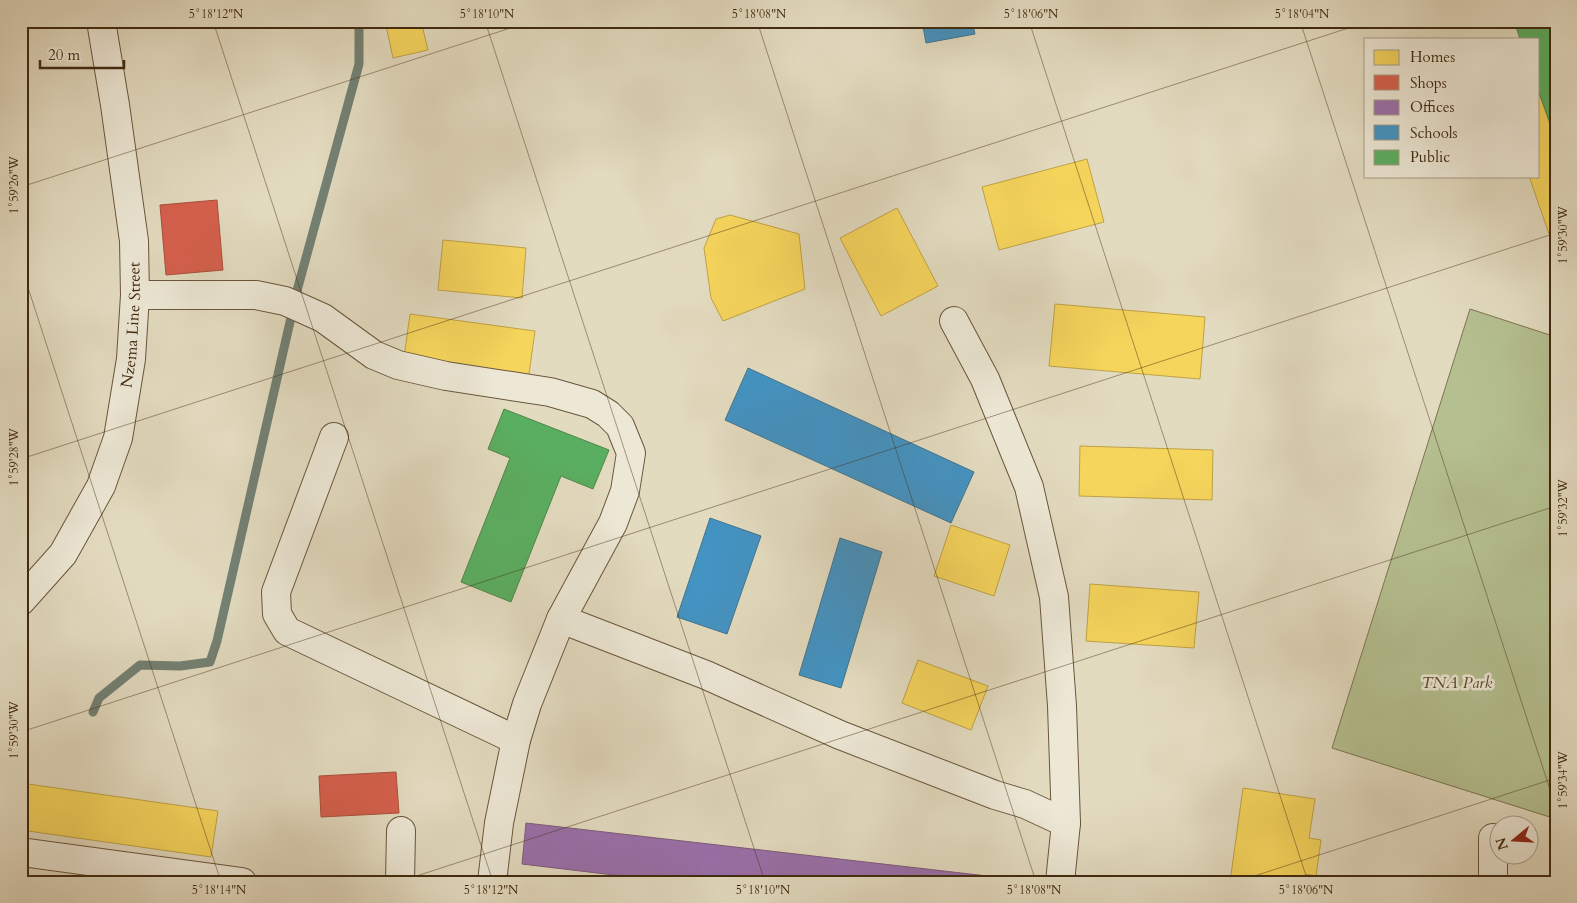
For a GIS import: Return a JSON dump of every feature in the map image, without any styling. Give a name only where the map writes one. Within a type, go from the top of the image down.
[{"type":"street","name":"Nzema Line Street","points":[[21,601],[63,554],[101,486],[118,438],[131,359],[136,295],[134,241],[115,105],[100,21]]},
{"type":"street","points":[[136,295],[256,295],[285,301],[323,318],[374,355],[398,365],[446,376],[550,392],[592,404],[608,414],[620,426],[631,454],[625,491],[613,523],[561,619],[527,704],[516,740],[499,823],[492,882]]},
{"type":"street","points":[[954,321],[985,379],[1029,487],[1054,597],[1062,706],[1066,823],[1060,882]]},
{"type":"street","points":[[334,437],[276,592],[276,614],[287,631],[516,740]]},
{"type":"street","points":[[561,619],[706,675],[840,735],[995,795],[1025,804],[1066,823]]},
{"type":"street","points":[[400,882],[401,830]]},
{"type":"street","points":[[21,852],[117,873],[242,882]]},
{"type":"street","points":[[1493,866],[1493,882]]},
{"type":"green space","name":"TNA Park","points":[[1470,309],[1556,337],[1556,819],[1332,748]]},
{"type":"building: Homes","points":[[385,21],[421,21],[428,50],[393,58]]},
{"type":"building: Homes","points":[[1540,96],[1556,142],[1556,232],[1549,234],[1530,178],[1540,178]]},
{"type":"building: Homes","points":[[1087,159],[1104,222],[999,250],[982,187]]},
{"type":"building: Homes","points":[[897,208],[938,286],[881,316],[840,238]]},
{"type":"building: Homes","points":[[730,215],[799,234],[805,289],[723,321],[711,298],[704,248],[716,219]]},
{"type":"building: Homes","points":[[443,240],[526,248],[522,298],[438,290]]},
{"type":"building: Homes","points":[[1055,304],[1205,317],[1200,379],[1049,366]]},
{"type":"building: Homes","points":[[410,314],[535,331],[528,381],[403,364]]},
{"type":"building: Homes","points":[[1080,446],[1213,450],[1212,500],[1079,496]]},
{"type":"building: Homes","points":[[951,525],[1010,545],[994,596],[934,576]]},
{"type":"building: Homes","points":[[1090,584],[1199,592],[1194,648],[1086,641]]},
{"type":"building: Homes","points":[[918,660],[988,686],[971,730],[902,703]]},
{"type":"building: Homes","points":[[21,783],[218,811],[211,857],[21,830]]},
{"type":"building: Homes","points":[[1243,788],[1315,799],[1309,838],[1321,840],[1316,876],[1306,874],[1305,882],[1230,882]]},
{"type":"building: Shops","points":[[217,200],[223,270],[166,275],[160,205]]},
{"type":"building: Shops","points":[[396,772],[399,813],[321,817],[319,776]]},
{"type":"building: Offices","points":[[526,823],[1022,880],[1022,882],[672,882],[522,864]]},
{"type":"building: Schools","points":[[922,21],[972,21],[975,34],[926,43]]},
{"type":"building: Schools","points":[[748,368],[974,472],[951,523],[725,420]]},
{"type":"building: Schools","points":[[710,518],[761,536],[727,634],[677,617]]},
{"type":"building: Schools","points":[[840,538],[882,552],[841,688],[799,675]]},
{"type":"building: Public","points":[[1514,21],[1556,21],[1556,139],[1540,95],[1540,38],[1520,38]]},
{"type":"building: Public","points":[[504,409],[609,450],[593,489],[561,476],[511,602],[461,582],[510,458],[488,449]]},
{"type":"waterway","points":[[93,712],[99,698],[140,665],[180,666],[210,662],[217,641],[298,287],[359,64],[359,21]]}]
